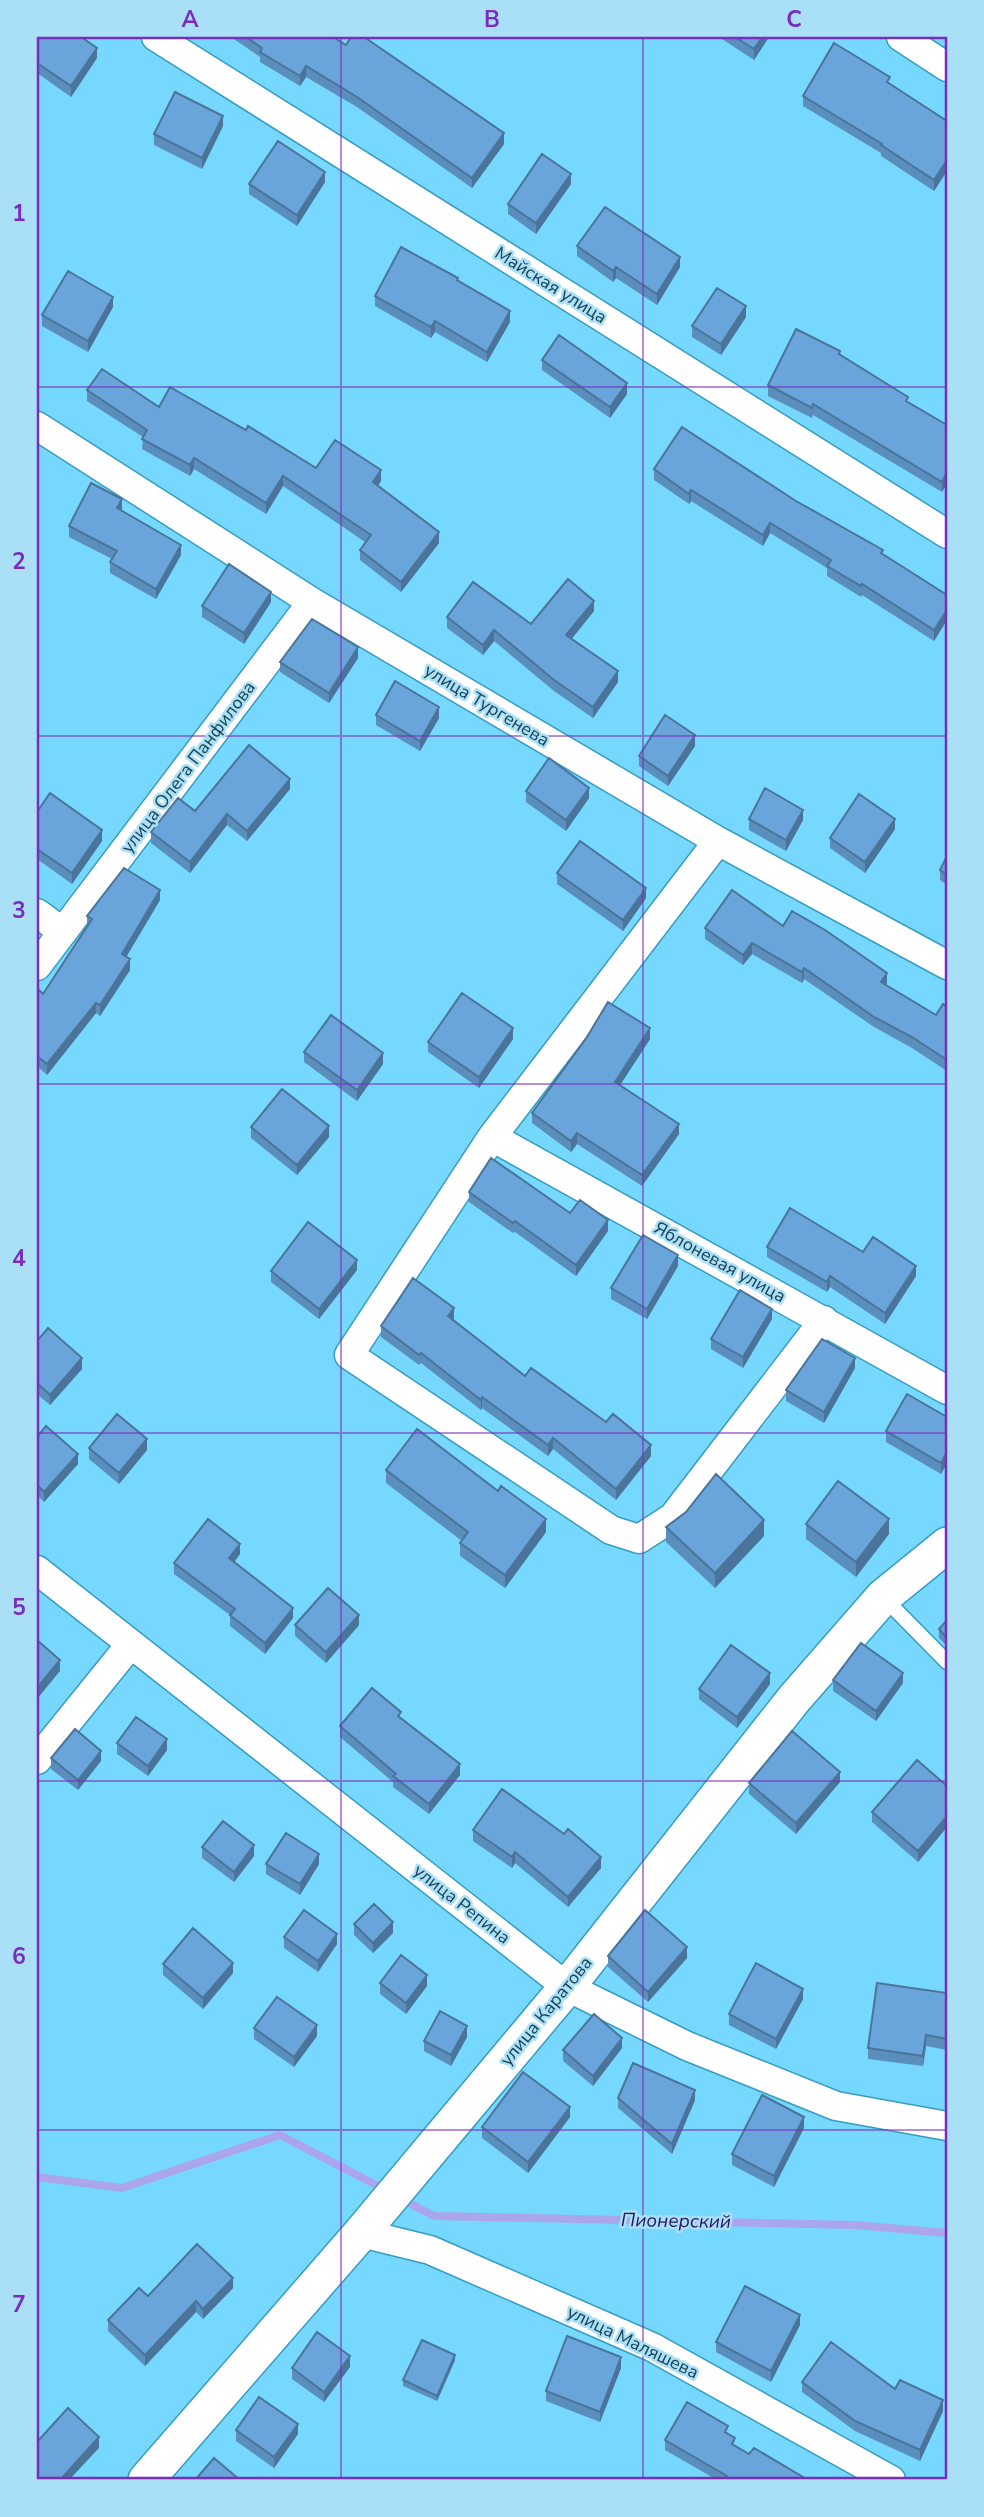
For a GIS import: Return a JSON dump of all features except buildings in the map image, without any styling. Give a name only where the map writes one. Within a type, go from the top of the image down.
[{"type":"street","name":"Майская улица","points":[[156,37],[947,534]]},
{"type":"street","points":[[901,37],[947,67]]},
{"type":"street","name":"улица Тургенева","points":[[37,426],[312,602],[718,841],[947,965]]},
{"type":"street","name":"улица Олега Панфилова","points":[[37,966],[312,602]]},
{"type":"street","points":[[718,841],[492,1137],[349,1355],[611,1530],[639,1539],[673,1517],[824,1320]]},
{"type":"street","points":[[37,913],[63,932]]},
{"type":"street","name":"Яблоневая улица","points":[[492,1137],[947,1390]]},
{"type":"street","name":"улица Каратова","points":[[146,2480],[362,2233],[567,1987],[794,1699],[883,1597],[947,1545]]},
{"type":"street","name":"улица Репина","points":[[37,1570],[567,1987],[687,2046],[836,2106],[947,2126]]},
{"type":"street","points":[[37,1760],[130,1645]]},
{"type":"street","name":"улица Маляшева","points":[[362,2233],[430,2250],[652,2347],[891,2480]]},
{"type":"lane","points":[[883,1597],[947,1662]]},
{"type":"waterway","points":[[37,2177],[122,2188],[280,2135],[378,2186]]},
{"type":"waterway","name":"Пионерский","points":[[407,2202],[434,2216],[855,2225],[947,2233]]}]
